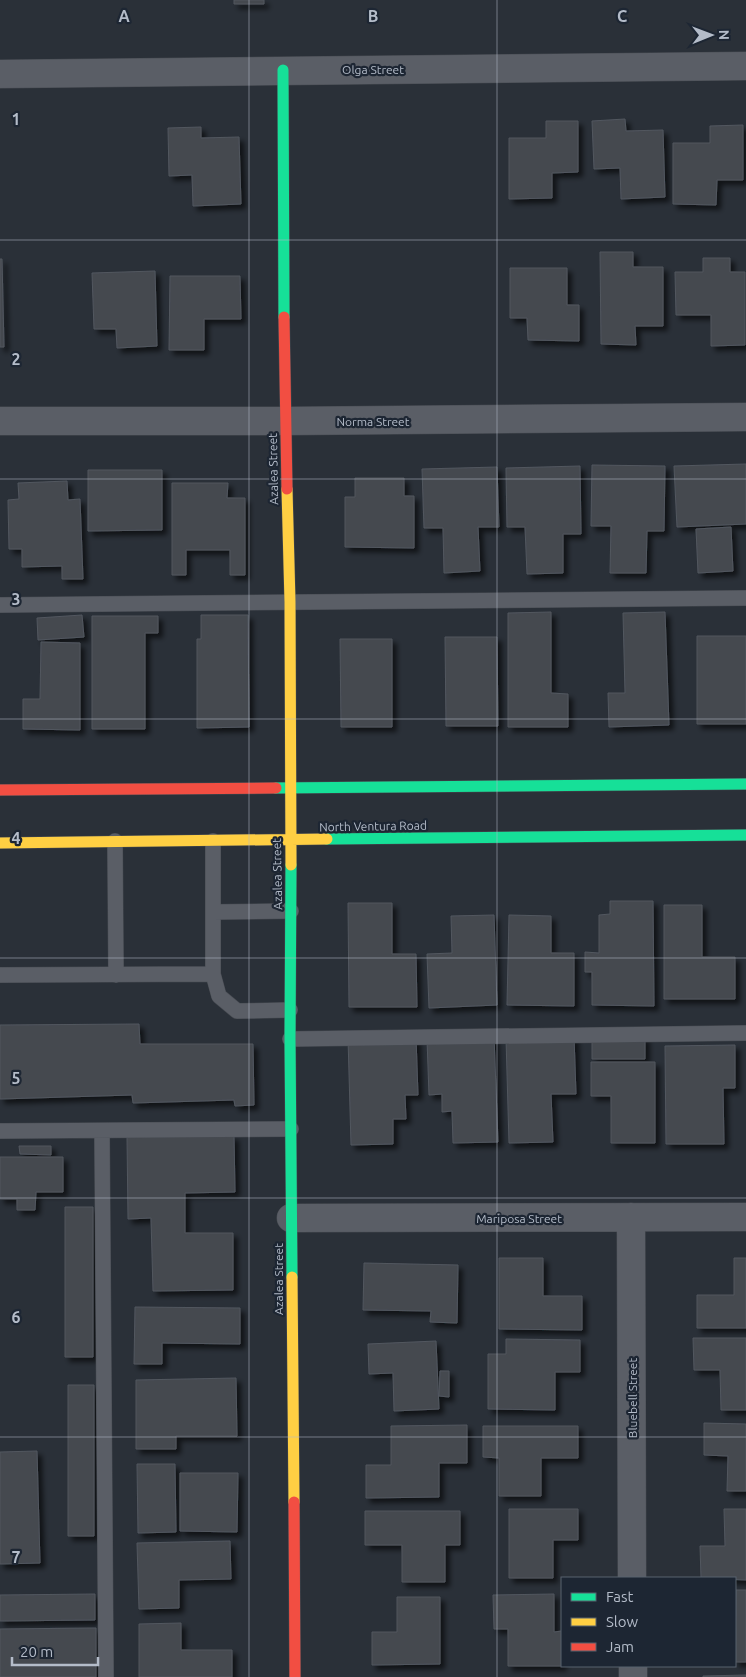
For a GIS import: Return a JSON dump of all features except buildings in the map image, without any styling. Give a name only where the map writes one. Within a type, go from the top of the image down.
[{"type":"street","name":"Olga Street","points":[[0,74],[746,66]]},
{"type":"street","name":"Azalea Street","points":[[283,70],[285,421],[290,602],[290,1040],[295,1677]]},
{"type":"street","name":"Norma Street","points":[[0,421],[285,421],[746,417]]},
{"type":"street","points":[[0,790],[746,784]]},
{"type":"street","name":"North Ventura Road","points":[[0,843],[746,835]]},
{"type":"street","name":"Bluebell Street","points":[[631,1217],[632,1577]]},
{"type":"street","name":"Mariposa Street","points":[[291,1218],[746,1217]]},
{"type":"lane","points":[[0,605],[746,598]]},
{"type":"lane","points":[[115,841],[116,975]]},
{"type":"lane","points":[[213,841],[213,974],[219,996],[237,1011],[290,1010]]},
{"type":"lane","points":[[213,912],[291,911]]},
{"type":"lane","points":[[0,975],[213,974]]},
{"type":"lane","points":[[290,1040],[746,1033]]},
{"type":"lane","points":[[0,1131],[291,1128]]},
{"type":"lane","points":[[102,1131],[106,1677]]},
{"type":"traffic: fast","points":[[283,70],[284,317]]},
{"type":"traffic: fast","points":[[276,788],[746,784]]},
{"type":"traffic: fast","points":[[327,839],[746,835]]},
{"type":"traffic: fast","points":[[291,865],[292,1277]]},
{"type":"traffic: slow","points":[[287,489],[290,602],[291,865]]},
{"type":"traffic: slow","points":[[0,843],[327,839]]},
{"type":"traffic: slow","points":[[292,1277],[294,1502]]},
{"type":"traffic: jam","points":[[284,317],[287,489]]},
{"type":"traffic: jam","points":[[0,790],[276,788]]},
{"type":"traffic: jam","points":[[294,1502],[295,1677]]}]
